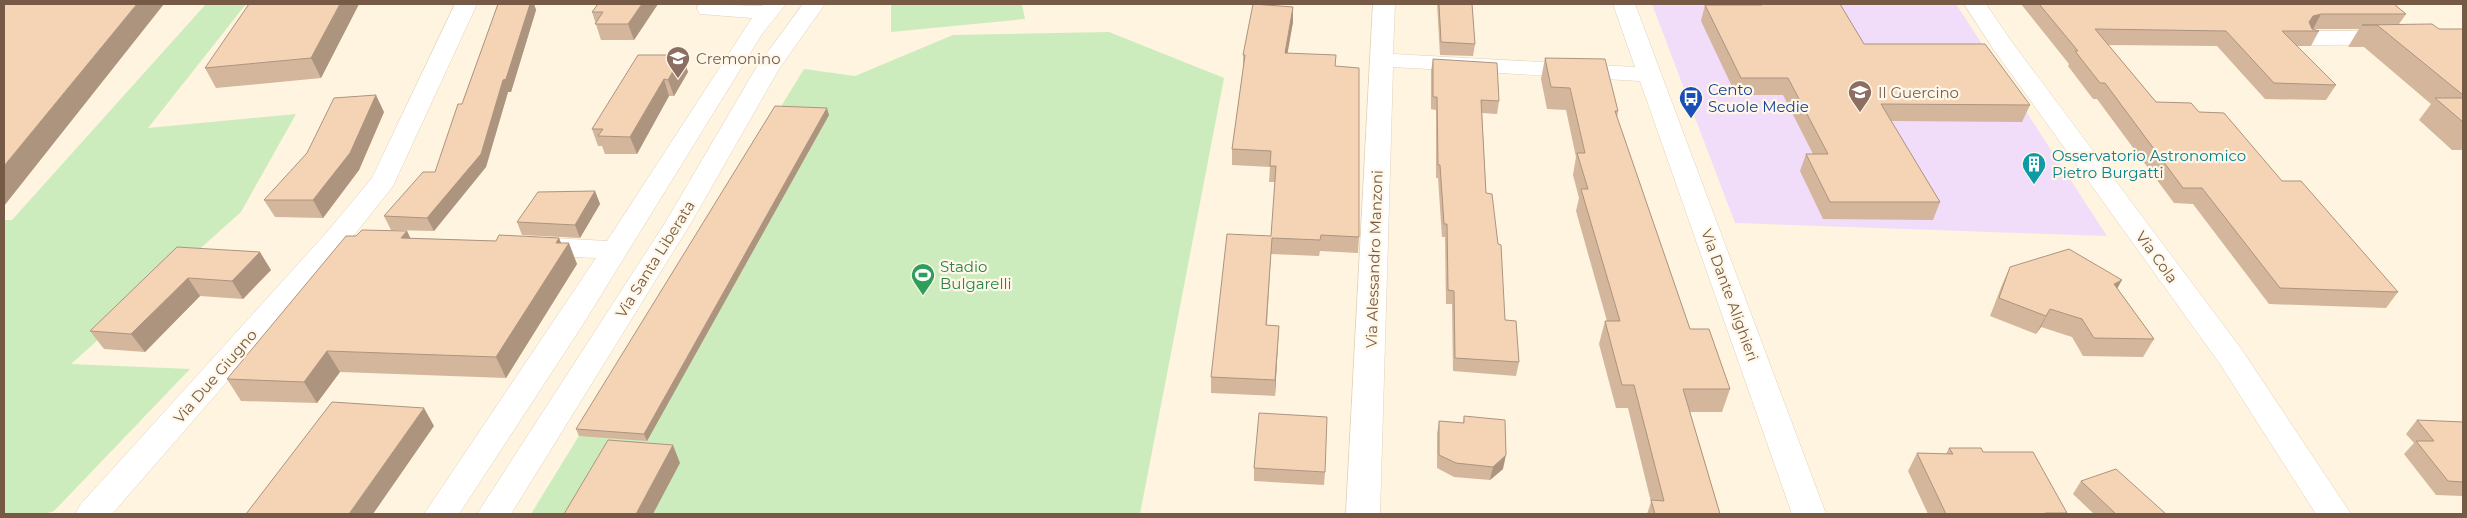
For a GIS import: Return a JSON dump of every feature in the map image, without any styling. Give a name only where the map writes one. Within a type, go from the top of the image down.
[{"type":"street","name":"Via Due Giugno","points":[[92,514],[337,238],[384,180],[466,4]]},
{"type":"street","points":[[709,4],[708,9],[721,11],[765,6]]},
{"type":"street","name":"Via Santa Liberata","points":[[494,514],[678,223],[768,68],[814,4]]},
{"type":"street","name":"Via Alessandro Manzoni","points":[[1363,514],[1384,4]]},
{"type":"street","name":"Via Dante Alighieri","points":[[1624,4],[1809,514]]},
{"type":"street","name":"Via Cola","points":[[1974,4],[2231,357],[2334,514]]},
{"type":"street","points":[[441,514],[542,365],[616,250],[739,53],[765,6]]},
{"type":"street","points":[[2313,38],[2463,37]]},
{"type":"street","points":[[1382,60],[1650,75]]},
{"type":"street","points":[[337,238],[367,239]]},
{"type":"street","points":[[506,245],[616,250]]},
{"type":"shaded area","name":"Il Guercino","points":[[1652,4],[1956,4],[2107,236],[1735,223]]},
{"type":"green space","points":[[206,4],[246,4],[148,128],[296,114],[241,212],[71,364],[190,369],[54,511],[45,514],[4,514],[4,220],[12,220]]},
{"type":"green space","points":[[891,4],[1022,4],[1025,19],[891,32]]},
{"type":"green space","name":"Stadio Bulgarelli","points":[[1109,32],[1224,78],[1140,514],[531,514],[804,69],[855,76],[953,35]]},
{"type":"building","points":[[4,4],[137,4],[4,166]]},
{"type":"building","points":[[249,4],[340,4],[311,58],[205,68]]},
{"type":"building","points":[[498,4],[530,4],[506,79],[503,80],[481,154],[427,218],[384,216],[423,172],[435,172],[458,104],[462,104]]},
{"type":"building","points":[[598,4],[642,4],[628,24],[595,24],[603,12],[592,12]]},
{"type":"building","points":[[1253,4],[1293,7],[1285,53],[1336,55],[1335,66],[1359,68],[1359,237],[1321,235],[1320,240],[1272,238],[1266,325],[1279,326],[1275,380],[1211,377],[1227,234],[1271,236],[1276,166],[1270,166],[1271,151],[1232,149],[1245,55],[1243,55]]},
{"type":"building","points":[[1439,4],[1472,4],[1475,44],[1441,42]]},
{"type":"building","points":[[1840,4],[1864,44],[1985,44],[2030,105],[1881,104],[1940,202],[1830,202],[1806,154],[1828,154],[1788,78],[1741,78],[1705,5]]},
{"type":"building","points":[[2039,4],[2394,4],[2406,14],[2321,14],[2313,16],[2309,22],[2312,29],[2319,31],[2282,31],[2336,85],[2274,83],[2226,31],[2095,29],[2156,102],[2191,103],[2199,112],[2224,113],[2282,181],[2301,181],[2398,292],[2280,288],[2202,188],[2183,188],[2105,83],[2100,83],[2075,51],[2078,51]]},
{"type":"building","points":[[2432,24],[2439,29],[2463,29],[2463,95],[2377,25],[2362,25]]},
{"type":"building","points":[[638,55],[682,55],[668,80],[664,79],[630,137],[598,136],[603,129],[592,129]]},
{"type":"building","points":[[1545,58],[1605,59],[1618,111],[1615,111],[1690,329],[1709,329],[1730,389],[1683,389],[1720,514],[1655,514],[1651,500],[1664,501],[1634,385],[1622,385],[1605,321],[1620,321],[1581,189],[1588,189],[1577,153],[1585,153],[1570,88],[1551,87]]},
{"type":"building","points":[[1433,59],[1497,63],[1499,101],[1481,100],[1486,193],[1492,194],[1498,244],[1501,245],[1505,320],[1516,321],[1519,362],[1455,358],[1454,291],[1448,290],[1447,224],[1444,224],[1440,165],[1438,165],[1437,97],[1433,97]]},
{"type":"building","points":[[376,95],[350,153],[313,200],[264,200],[307,153],[334,98]]},
{"type":"building","points":[[2435,98],[2463,98],[2463,122]]},
{"type":"building","points":[[775,106],[827,108],[644,434],[576,429]]},
{"type":"building","points":[[595,191],[575,225],[517,222],[538,192]]},
{"type":"building","points":[[362,230],[407,231],[401,238],[496,241],[499,235],[559,238],[556,243],[569,243],[496,357],[327,351],[304,382],[227,379],[346,236],[356,236]]},
{"type":"building","points":[[177,247],[260,252],[232,281],[188,278],[131,334],[90,331]]},
{"type":"building","points":[[2069,249],[2122,280],[2114,284],[2154,339],[2094,338],[2082,319],[2050,309],[2046,316],[1999,298],[2010,267]]},
{"type":"building","points":[[332,402],[424,408],[349,514],[246,514]]},
{"type":"building","points":[[1259,413],[1327,417],[1325,472],[1254,468]]},
{"type":"building","points":[[1464,416],[1505,420],[1506,455],[1493,467],[1456,463],[1439,455],[1439,421],[1464,423]]},
{"type":"building","points":[[2417,420],[2463,422],[2463,482],[2448,481],[2416,441],[2434,441]]},
{"type":"building","points":[[608,440],[673,445],[636,514],[564,514]]},
{"type":"building","points":[[1949,448],[1981,448],[1983,452],[2033,452],[2067,513],[1946,514],[1917,453],[1953,454]]},
{"type":"building","points":[[2116,469],[2166,514],[2116,514],[2081,481]]},
{"type":"place","name":"Cremonino","points":[[678,79]]},
{"type":"place","name":"Il Guercino","points":[[1860,113]]},
{"type":"place","name":"Cento Scuole Medie","points":[[1691,119]]},
{"type":"place","name":"Osservatorio Astronomico Pietro Burgatti","points":[[2034,185]]},
{"type":"place","name":"Stadio Bulgarelli","points":[[923,296]]}]
